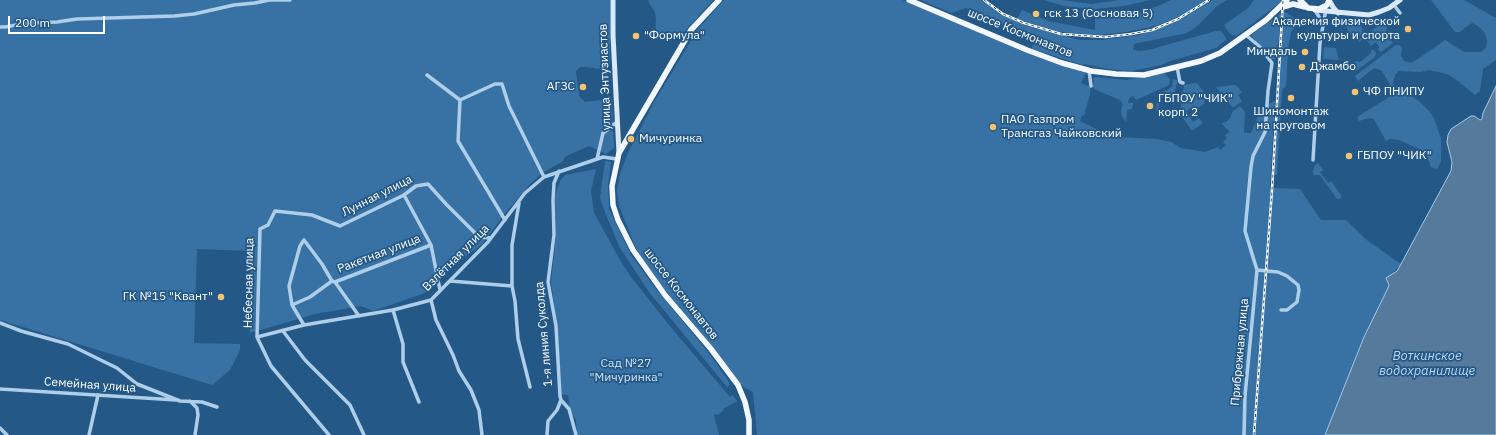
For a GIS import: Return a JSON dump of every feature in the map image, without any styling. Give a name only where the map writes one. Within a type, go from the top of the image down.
[{"type":"main road","name":"улица Энтузиастов","points":[[613,0],[613,35],[619,153]]},
{"type":"main road","name":"шоссе Космонавтов","points":[[719,0],[692,30],[619,153],[612,186],[613,205],[618,220],[633,250],[665,295],[711,349],[738,385],[746,402],[749,420],[749,435]]},
{"type":"main road","name":"шоссе Космонавтов","points":[[909,0],[1062,64],[1116,74],[1144,75],[1200,61],[1220,53],[1246,35],[1287,0]]},
{"type":"main road","points":[[1300,0],[1311,9],[1325,12],[1368,14],[1380,12],[1394,5],[1400,0]]},
{"type":"main road","name":"шоссе Космонавтов","points":[[1277,10],[1290,4],[1311,9],[1319,8],[1328,2]]},
{"type":"main road","points":[[1328,2],[1335,12]]},
{"type":"street","points":[[0,27],[76,19],[194,14],[234,5],[269,0],[290,0]]},
{"type":"street","points":[[1313,160],[1319,53],[1323,19],[1328,2]]},
{"type":"street","points":[[1394,5],[1400,13]]},
{"type":"street","points":[[1311,9],[1323,24]]},
{"type":"street","points":[[1323,19],[1335,12]]},
{"type":"street","name":"Прибрежная улица","points":[[1244,435],[1245,404],[1257,270],[1246,231],[1251,167],[1253,156],[1266,132],[1268,91],[1272,62],[1260,47],[1246,35]]},
{"type":"street","points":[[1177,67],[1180,82],[1183,83]]},
{"type":"street","points":[[1089,70],[1091,86]]},
{"type":"street","points":[[427,76],[460,100]]},
{"type":"street","points":[[460,100],[495,84],[502,84],[509,106],[544,177]]},
{"type":"street","points":[[460,100],[458,141],[505,220]]},
{"type":"street","points":[[597,159],[603,133],[617,122]]},
{"type":"street","name":"Взлётная улица","points":[[257,337],[304,325],[393,310],[431,300],[491,238],[520,202],[525,193],[544,177],[603,157],[617,160]]},
{"type":"street","name":"1-я линия Суколда","points":[[547,435],[548,421],[557,410],[561,400],[556,326],[548,282],[554,235],[554,183],[559,171]]},
{"type":"street","name":"Лунная улица","points":[[260,229],[268,225],[275,211],[312,215],[340,226],[404,195],[416,186],[428,184],[479,237],[491,238]]},
{"type":"street","points":[[404,195],[431,245],[440,290]]},
{"type":"street","points":[[520,202],[512,245],[512,286],[515,301],[518,339],[530,387]]},
{"type":"street","name":"Небесная улица","points":[[257,337],[260,229]]},
{"type":"street","points":[[304,325],[292,305],[289,286],[300,246],[304,240],[359,316]]},
{"type":"street","name":"Ракетная улица","points":[[292,305],[310,297],[333,282],[431,245]]},
{"type":"street","points":[[1257,270],[1278,272],[1287,276],[1298,285],[1299,290],[1297,302],[1287,310],[1281,310]]},
{"type":"street","points":[[450,281],[512,286]]},
{"type":"street","points":[[431,300],[436,320],[459,371],[471,390],[479,410],[482,435]]},
{"type":"street","points":[[393,310],[403,344],[403,362],[419,402]]},
{"type":"street","points":[[0,323],[20,331],[68,344],[117,368],[137,384],[180,401]]},
{"type":"street","points":[[284,331],[305,360],[350,405],[364,435]]},
{"type":"street","points":[[257,337],[271,366],[329,435]]},
{"type":"street","name":"Семейная улица","points":[[0,389],[190,401],[202,402],[217,407]]},
{"type":"street","points":[[90,435],[98,395]]},
{"type":"street","name":"1-я линия Суколда","points":[[561,400],[569,409],[576,435]]},
{"type":"street","points":[[190,401],[197,408],[198,415],[195,435]]},
{"type":"street","points":[[0,428],[7,435]]},
{"type":"green space","points":[[0,0],[610,0],[610,64],[609,66],[598,69],[580,67],[576,71],[579,96],[585,102],[609,99],[612,100],[614,148],[606,154],[589,146],[566,156],[562,162],[542,173],[530,184],[482,244],[465,257],[425,293],[373,311],[361,306],[315,314],[250,333],[251,251],[197,249],[194,343],[240,344],[240,350],[230,370],[212,385],[0,320]]},
{"type":"green space","points":[[648,0],[713,0],[679,38],[666,36],[655,39],[655,12]]},
{"type":"green space","points":[[724,0],[902,0],[1086,73],[1081,83],[1090,87],[1090,94],[1084,116],[1082,115],[1080,121],[1108,135],[1117,137],[1157,139],[1171,142],[1181,148],[1205,152],[1218,147],[1220,150],[1226,145],[1223,142],[1227,138],[1225,135],[1230,132],[1221,123],[1226,122],[1230,118],[1233,111],[1240,106],[1245,112],[1244,133],[1251,133],[1262,107],[1275,101],[1270,188],[1300,189],[1321,220],[1346,220],[1368,241],[1401,264],[1386,280],[1389,285],[1388,288],[1364,337],[1325,435],[757,435],[753,392],[745,388],[733,376],[713,348],[661,285],[637,251],[619,206],[617,190],[620,174],[627,155],[653,104],[698,29]]},
{"type":"green space","points":[[921,0],[981,0],[1002,14],[1024,25],[1080,40],[1102,40],[1139,35],[1174,22],[1212,0],[1227,0],[1217,6],[1196,27],[1187,33],[1134,44],[1133,50],[1148,50],[1216,31],[1221,31],[1227,39],[1216,48],[1161,65],[1131,71],[1108,69],[1083,65],[1032,49],[1032,46],[1035,44],[1052,46],[1054,44],[1012,30],[966,8],[951,13]]},
{"type":"green space","points":[[1044,0],[1062,0],[1091,4],[1119,0],[1150,0],[1124,6],[1093,9],[1064,6]]},
{"type":"green space","points":[[1171,0],[1206,0],[1183,15],[1156,26],[1126,32],[1099,35],[1060,32],[1017,19],[1022,10],[1048,21],[1095,30],[1095,18],[1118,17],[1140,13]]},
{"type":"green space","points":[[1254,0],[1281,0],[1281,2],[1236,36],[1230,34],[1224,25],[1248,8]]},
{"type":"green space","points":[[1431,0],[1464,0],[1496,18],[1496,60],[1483,69],[1480,91],[1475,95],[1447,74],[1429,70],[1421,72],[1399,71],[1395,75],[1393,84],[1419,101],[1434,118],[1441,139],[1441,161],[1437,169],[1431,167],[1426,154],[1419,149],[1399,140],[1390,139],[1386,141],[1374,119],[1369,118],[1359,121],[1357,118],[1360,115],[1388,98],[1392,88],[1382,71],[1378,69],[1374,68],[1358,81],[1355,76],[1396,45],[1399,45],[1402,48],[1401,56],[1404,61],[1411,63],[1445,40],[1464,52],[1481,52],[1486,48],[1487,41],[1485,33],[1478,26],[1472,23],[1460,32],[1455,32]]},
{"type":"green space","points":[[1285,12],[1293,17],[1295,27],[1291,32],[1288,49],[1286,87],[1282,89],[1277,175],[1273,175],[1283,13]]},
{"type":"green space","points":[[1280,14],[1279,39],[1275,59],[1271,59],[1251,35]]},
{"type":"green space","points":[[1344,20],[1361,22],[1363,34],[1355,40],[1348,31]]},
{"type":"green space","points":[[1384,22],[1387,27],[1386,32],[1393,43],[1381,52],[1378,50],[1379,47],[1376,42],[1371,46],[1365,38],[1359,42],[1358,40]]},
{"type":"green space","points":[[1324,47],[1336,48],[1339,60],[1323,59]]},
{"type":"green space","points":[[1371,50],[1374,50],[1376,53],[1375,57],[1356,71],[1353,71],[1351,65],[1356,61],[1360,62],[1371,53]]},
{"type":"green space","points":[[1164,73],[1170,79],[1169,85],[1136,100],[1133,96],[1129,98],[1128,103],[1133,104],[1132,109],[1127,110],[1126,122],[1122,116],[1121,111],[1123,104],[1120,100],[1096,90],[1092,86],[1094,82],[1093,79],[1095,77],[1127,80]]},
{"type":"green space","points":[[1173,79],[1178,80],[1173,98],[1160,97],[1158,111],[1156,111],[1158,95],[1172,87]]},
{"type":"green space","points":[[1197,83],[1204,92],[1204,94],[1198,96],[1197,99],[1200,100],[1204,95],[1205,97],[1204,104],[1195,110],[1193,107],[1186,111],[1193,122],[1199,118],[1203,123],[1192,131],[1180,114],[1184,85]]},
{"type":"green space","points":[[1236,85],[1242,92],[1238,95],[1242,101],[1233,108],[1216,87]]},
{"type":"green space","points":[[605,161],[611,162],[608,185],[609,209],[631,255],[656,289],[708,352],[727,379],[730,385],[727,387],[649,292],[620,248],[600,198]]},
{"type":"green space","points":[[1318,163],[1323,170],[1320,172],[1328,183],[1331,181],[1342,197],[1340,199],[1337,199],[1320,175],[1314,175],[1314,166]]},
{"type":"green space","name":"Сад №27 \"Мичуринка\"","points":[[596,169],[591,191],[594,213],[620,260],[631,277],[673,330],[730,397],[733,395],[737,401],[723,409],[724,410],[718,415],[714,415],[719,435],[577,435],[576,420],[570,410],[568,395],[561,394],[557,325],[551,282],[556,235],[555,196],[560,181],[565,175]]},
{"type":"water","name":"Воткинское водохранилище","points":[[1496,86],[1496,435],[1325,435],[1364,337],[1388,288],[1389,285],[1386,278],[1397,271],[1451,171],[1452,162],[1447,142],[1448,135],[1451,129],[1471,116],[1474,116],[1480,120],[1482,119],[1483,113]]},
{"type":"railway","points":[[984,0],[1003,14],[1024,23],[1061,34],[1105,37],[1152,30],[1178,19],[1209,0]]},
{"type":"railway","points":[[1254,435],[1272,190],[1283,0]]},
{"type":"place","name":"гск 13 (Сосновая 5)","points":[[1036,14]]},
{"type":"place","name":"Академия физической культуры и спорта","points":[[1408,29]]},
{"type":"place","name":"\"Формула\"","points":[[636,36]]},
{"type":"place","name":"Миндаль","points":[[1305,52]]},
{"type":"place","name":"Джамбо","points":[[1302,67]]},
{"type":"place","name":"АГЗС","points":[[583,87]]},
{"type":"place","name":"ЧФ ПНИПУ","points":[[1355,92]]},
{"type":"place","name":"Шиномонтаж на круговом","points":[[1291,98]]},
{"type":"place","name":"ГБПОУ \"ЧИК\" корп. 2","points":[[1150,106]]},
{"type":"place","name":"ПАО Газпром Трансгаз Чайковский","points":[[993,127]]},
{"type":"place","name":"Мичуринка","points":[[631,139]]},
{"type":"place","name":"ГБПОУ \"ЧИК\"","points":[[1349,156]]},
{"type":"place","name":"ГК №15 \"Квант\"","points":[[221,297]]}]
